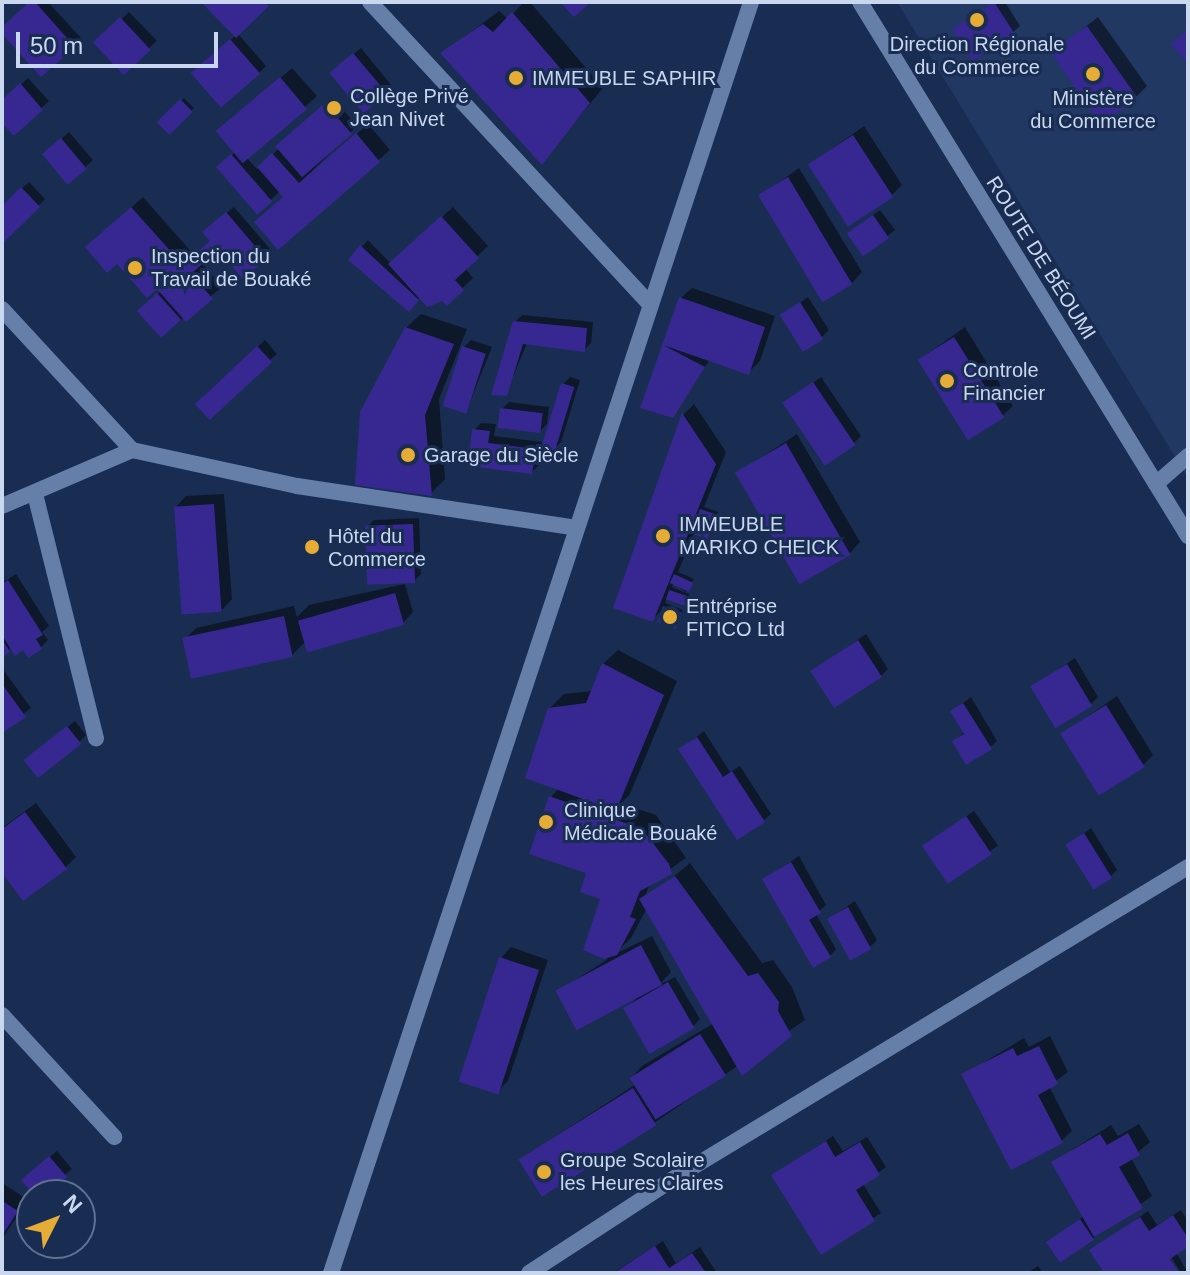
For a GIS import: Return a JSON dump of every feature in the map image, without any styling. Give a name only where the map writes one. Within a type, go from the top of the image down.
[{"type":"street","points":[[370,2],[651,305]]},
{"type":"street","points":[[331,1273],[751,2]]},
{"type":"street","name":"ROUTE DE BÉOUMI","points":[[860,2],[1188,536]]},
{"type":"street","points":[[2,309],[132,450],[297,486],[577,528]]},
{"type":"street","points":[[2,506],[132,450]]},
{"type":"street","points":[[1156,484],[1188,456]]},
{"type":"street","points":[[35,494],[96,739]]},
{"type":"street","points":[[529,1273],[673,1179],[1188,867]]},
{"type":"street","points":[[2,1015],[114,1137]]},
{"type":"shaded area","points":[[897,2],[1188,2],[1188,478]]},
{"type":"building","points":[[29,2],[35,2],[75,47],[41,77],[2,34],[2,27]]},
{"type":"building","points":[[201,2],[264,2],[269,6],[236,38]]},
{"type":"building","points":[[560,2],[591,2],[574,17]]},
{"type":"building","points":[[994,2],[1015,34],[973,61],[952,29]]},
{"type":"building","name":"IMMEUBLE SAPHIR","points":[[512,12],[590,103],[542,165],[440,53],[483,24],[493,32]]},
{"type":"building","points":[[120,17],[151,50],[124,75],[93,42]]},
{"type":"building","points":[[1087,26],[1137,98],[1101,124],[1050,52]]},
{"type":"building","points":[[1188,29],[1188,64],[1171,44]]},
{"type":"building","points":[[230,39],[260,74],[221,108],[191,73]]},
{"type":"building","points":[[353,53],[387,94],[363,114],[329,73]]},
{"type":"building","points":[[280,77],[307,109],[243,163],[216,131]]},
{"type":"building","points":[[20,83],[43,110],[14,136],[2,123],[2,100]]},
{"type":"building","points":[[180,99],[193,112],[169,135],[157,122]]},
{"type":"building","points":[[325,103],[352,134],[302,177],[275,146]]},
{"type":"building","points":[[356,133],[380,162],[278,250],[254,222],[283,197],[257,167],[272,153],[299,183]]},
{"type":"building","points":[[853,135],[893,197],[848,226],[808,164]]},
{"type":"building","points":[[61,138],[87,169],[68,185],[42,154]]},
{"type":"building","points":[[231,154],[272,202],[257,215],[216,167]]},
{"type":"building","points":[[788,177],[852,284],[822,302],[758,195]]},
{"type":"building","points":[[21,187],[40,207],[2,244],[2,206]]},
{"type":"building","points":[[131,207],[183,265],[210,241],[202,232],[226,212],[266,259],[243,279],[218,250],[191,274],[213,299],[186,322],[157,289],[147,298],[117,264],[107,273],[85,247]]},
{"type":"building","points":[[873,215],[889,238],[863,256],[847,233]]},
{"type":"building","points":[[441,216],[479,258],[455,280],[464,290],[447,306],[442,301],[427,307],[388,264]]},
{"type":"building","points":[[360,245],[419,300],[409,312],[348,260]]},
{"type":"building","points":[[157,293],[181,320],[161,338],[137,311]]},
{"type":"building","points":[[679,297],[765,327],[749,375],[663,345],[705,367],[673,418],[640,408]]},
{"type":"building","points":[[800,302],[823,339],[803,352],[780,315]]},
{"type":"building","points":[[513,321],[587,328],[585,352],[523,344],[507,396],[491,395]]},
{"type":"building","points":[[405,327],[454,344],[425,415],[432,496],[355,485],[360,412]]},
{"type":"building","points":[[954,337],[1004,418],[968,440],[918,360]]},
{"type":"building","points":[[257,346],[272,362],[210,420],[195,404]]},
{"type":"building","points":[[462,346],[486,354],[466,414],[443,406]]},
{"type":"building","points":[[813,382],[855,445],[825,466],[782,403]]},
{"type":"building","points":[[561,383],[574,387],[555,451],[541,447]]},
{"type":"building","points":[[500,408],[543,413],[540,433],[498,428]]},
{"type":"building","name":"IMMEUBLE MARIKO CHEICK","points":[[682,413],[716,464],[653,622],[613,608]]},
{"type":"building","points":[[472,429],[490,431],[488,443],[536,449],[532,474],[468,466]]},
{"type":"building","points":[[786,443],[850,555],[799,584],[735,472]]},
{"type":"building","points":[[214,504],[222,612],[182,615],[174,507]]},
{"type":"building","points":[[700,509],[717,515],[713,525],[696,519]]},
{"type":"building","points":[[413,524],[415,583],[367,585],[365,526]]},
{"type":"building","points":[[693,524],[711,531],[708,539],[690,532]]},
{"type":"building","points":[[674,574],[693,583],[689,592],[670,583]]},
{"type":"building","points":[[8,580],[43,635],[36,639],[42,649],[28,658],[23,650],[15,656],[2,635],[2,584]]},
{"type":"building","points":[[669,590],[688,596],[685,606],[666,600]]},
{"type":"building","points":[[395,593],[404,625],[307,653],[298,621]]},
{"type":"building","points":[[663,606],[682,613],[676,629],[657,622]]},
{"type":"building","points":[[284,616],[293,657],[191,679],[182,638]]},
{"type":"building","points":[[2,639],[10,652],[2,657]]},
{"type":"building","points":[[858,640],[882,677],[834,708],[810,671]]},
{"type":"building","points":[[602,663],[664,695],[616,811],[525,778],[548,708],[586,703]]},
{"type":"building","points":[[1067,664],[1092,706],[1055,728],[1030,686]]},
{"type":"building","points":[[2,684],[26,717],[2,733]]},
{"type":"building","points":[[963,703],[992,749],[966,765],[952,741],[964,734],[950,711]]},
{"type":"building","points":[[1106,705],[1145,767],[1099,796],[1060,734]]},
{"type":"building","points":[[67,726],[81,744],[38,778],[24,760]]},
{"type":"building","points":[[697,737],[723,777],[732,771],[765,822],[737,840],[678,749]]},
{"type":"building","points":[[549,796],[642,829],[669,864],[672,874],[640,891],[630,917],[636,919],[617,955],[604,959],[583,950],[600,899],[580,892],[586,873],[529,854]]},
{"type":"building","points":[[25,812],[67,869],[23,901],[2,873],[2,829]]},
{"type":"building","points":[[966,816],[992,854],[948,884],[922,846]]},
{"type":"building","points":[[1084,833],[1112,878],[1093,890],[1065,845]]},
{"type":"building","points":[[791,862],[821,913],[809,920],[831,957],[813,968],[762,879]]},
{"type":"building","points":[[675,876],[748,976],[758,973],[779,1002],[778,1011],[792,1036],[742,1076],[639,899]]},
{"type":"building","points":[[848,907],[871,949],[850,961],[827,919]]},
{"type":"building","points":[[641,945],[662,985],[576,1030],[555,991]]},
{"type":"building","points":[[499,957],[539,970],[498,1095],[459,1082]]},
{"type":"building","points":[[668,982],[694,1028],[649,1054],[623,1008]]},
{"type":"building","points":[[700,1034],[726,1076],[656,1120],[630,1078]]},
{"type":"building","points":[[1039,1046],[1058,1084],[1038,1095],[1063,1143],[1011,1170],[961,1074],[1013,1048],[1017,1056]]},
{"type":"building","points":[[633,1088],[656,1125],[542,1197],[519,1160]]},
{"type":"building","points":[[1128,1133],[1140,1155],[1119,1167],[1143,1208],[1094,1237],[1051,1162],[1100,1134],[1107,1145]]},
{"type":"building","points":[[826,1141],[835,1157],[860,1142],[880,1175],[856,1190],[875,1221],[821,1255],[771,1175]]},
{"type":"building","points":[[49,1156],[67,1177],[65,1179],[22,1179]]},
{"type":"building","points":[[2,1201],[16,1210],[16,1214],[2,1236]]},
{"type":"building","points":[[1173,1215],[1188,1238],[1188,1247],[1170,1259],[1179,1273],[1104,1273],[1089,1250],[1140,1217],[1149,1231]]},
{"type":"building","points":[[1080,1219],[1094,1240],[1060,1263],[1046,1242]]},
{"type":"building","points":[[655,1246],[669,1268],[692,1253],[706,1273],[614,1273]]},
{"type":"place","name":"Direction Régionale du Commerce","points":[[977,20]]},
{"type":"place","name":"Ministère du Commerce","points":[[1093,74]]},
{"type":"place","name":"IMMEUBLE SAPHIR","points":[[516,78]]},
{"type":"place","name":"Collège Privé Jean Nivet","points":[[334,108]]},
{"type":"place","name":"Inspection du Travail de Bouaké","points":[[135,268]]},
{"type":"place","name":"Controle Financier","points":[[947,381]]},
{"type":"place","name":"Garage du Siècle","points":[[408,455]]},
{"type":"place","name":"IMMEUBLE MARIKO CHEICK","points":[[663,536]]},
{"type":"place","name":"Hôtel du Commerce","points":[[312,547]]},
{"type":"place","name":"Entréprise FITICO Ltd","points":[[670,617]]},
{"type":"place","name":"Clinique Médicale Bouaké","points":[[546,822]]},
{"type":"place","name":"Groupe Scolaire les Heures Claires","points":[[544,1172]]}]
